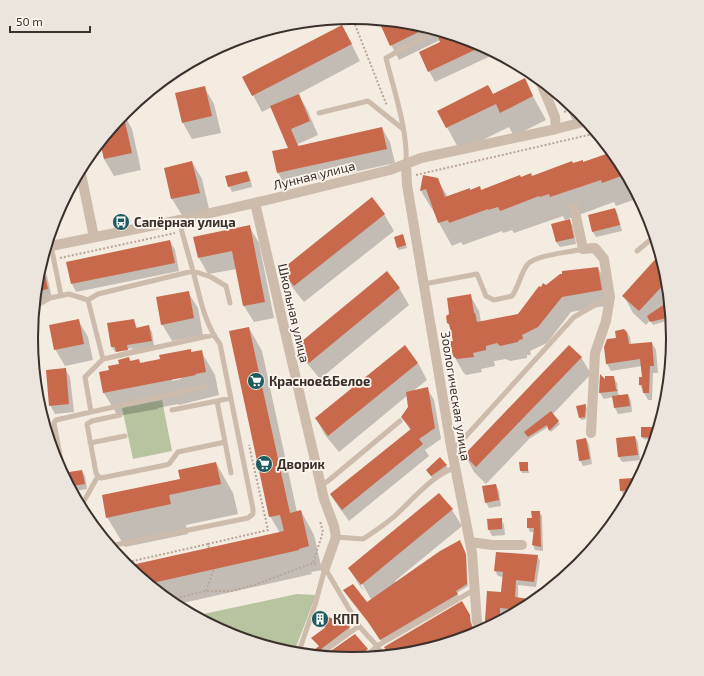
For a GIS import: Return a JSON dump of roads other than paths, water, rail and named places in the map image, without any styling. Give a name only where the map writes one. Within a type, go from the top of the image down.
[{"type":"street","points":[[544,90],[554,117],[556,129]]},
{"type":"street","name":"Лунная улица","points":[[53,245],[180,220],[255,203],[390,170],[421,158],[580,123]]},
{"type":"street","name":"Зоологическая улица","points":[[406,164],[407,185],[450,446],[470,542],[477,622],[479,625]]},
{"type":"street","points":[[82,178],[94,237]]},
{"type":"street","name":"Школьная улица","points":[[255,203],[324,499],[334,526],[336,537]]},
{"type":"street","points":[[574,206],[583,249],[595,248],[604,259],[610,297],[606,321],[595,354],[591,433]]},
{"type":"street","points":[[325,568],[336,537]]},
{"type":"street","points":[[470,542],[522,545]]},
{"type":"lane","points":[[406,164],[407,154],[403,129],[386,58],[429,34]]},
{"type":"lane","points":[[319,113],[368,101],[403,129]]},
{"type":"lane","points":[[116,545],[251,516],[253,509],[220,344],[213,335],[205,317],[180,220]]},
{"type":"lane","points":[[638,251],[650,240]]},
{"type":"lane","points":[[424,284],[477,274],[486,296],[494,300],[512,296],[517,289],[527,264],[542,257],[583,249]]},
{"type":"lane","points":[[50,252],[61,296]]},
{"type":"lane","points":[[40,303],[50,298],[69,294],[88,300],[98,294],[194,271],[211,277],[226,286],[230,303]]},
{"type":"lane","points":[[450,446],[458,444],[574,317],[610,297]]},
{"type":"lane","points":[[88,300],[103,358]]},
{"type":"lane","points":[[91,412],[85,377],[103,358],[213,335]]},
{"type":"lane","points":[[59,450],[54,423],[56,420],[204,387]]},
{"type":"lane","points":[[172,410],[231,398]]},
{"type":"lane","points":[[216,401],[231,473]]},
{"type":"lane","points":[[84,501],[98,476],[87,427],[89,422],[120,415]]},
{"type":"lane","points":[[321,484],[328,481],[400,421]]},
{"type":"lane","points":[[90,443],[125,436]]},
{"type":"lane","points":[[98,476],[104,478],[166,465],[169,464],[178,452],[225,442]]},
{"type":"lane","points":[[336,537],[363,539],[397,514],[446,470],[454,468]]},
{"type":"lane","points":[[325,568],[359,626],[380,650]]},
{"type":"lane","points":[[300,647],[315,605],[325,568]]},
{"type":"lane","points":[[372,651],[377,646],[474,590]]},
{"type":"lane","points":[[325,650],[359,626]]},
{"type":"place","name":"Сапёрная улица","points":[[121,222]]},
{"type":"place","name":"Красное&Белое","points":[[256,381]]},
{"type":"place","name":"Дворик","points":[[264,464]]},
{"type":"place","name":"КПП","points":[[320,619]]}]
